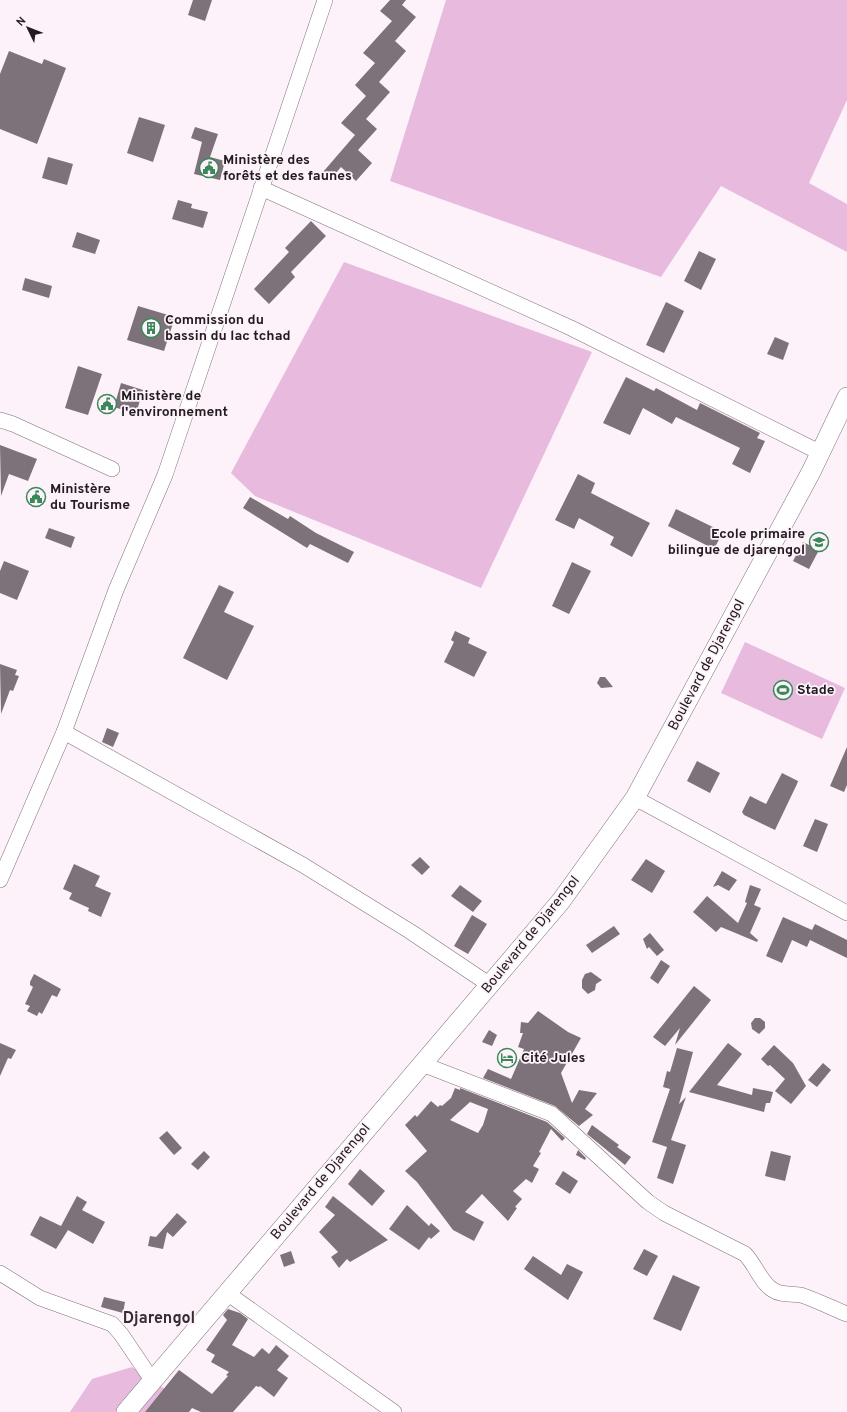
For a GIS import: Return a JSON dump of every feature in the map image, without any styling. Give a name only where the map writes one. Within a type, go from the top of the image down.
[{"type":"main road","name":"Boulevard de Djarengol","points":[[126,1412],[561,902],[636,798],[821,453],[847,397]]},
{"type":"street","points":[[0,880],[64,732],[116,590],[165,475],[325,0]]},
{"type":"street","points":[[261,188],[571,328],[821,453]]},
{"type":"street","points":[[0,420],[112,469]]},
{"type":"street","points":[[64,732],[303,865],[411,932],[490,985]]},
{"type":"street","points":[[636,798],[847,913]]},
{"type":"street","points":[[422,1064],[552,1114],[648,1202],[664,1213],[745,1254],[766,1283],[774,1291],[784,1294],[800,1295],[847,1314]]},
{"type":"street","points":[[0,1273],[40,1298],[112,1324],[121,1334],[152,1380]]},
{"type":"street","points":[[227,1293],[394,1412]]},
{"type":"shaded area","points":[[446,0],[847,0],[847,100],[809,183],[847,204],[847,252],[721,186],[661,277],[390,181]]},
{"type":"shaded area","points":[[344,262],[592,352],[481,588],[255,496],[231,473]]},
{"type":"shaded area","name":"Stade","points":[[745,642],[845,688],[822,739],[721,693]]},
{"type":"shaded area","points":[[132,1367],[165,1389],[145,1412],[70,1412],[92,1379]]},
{"type":"building","points":[[193,0],[212,0],[205,21],[188,15]]},
{"type":"building","points":[[390,0],[406,0],[402,5],[416,17],[395,41],[406,51],[379,82],[390,92],[366,119],[377,129],[358,150],[372,163],[356,181],[341,167],[331,179],[323,172],[355,135],[341,123],[366,96],[355,85],[375,63],[363,53],[392,21],[380,11]]},
{"type":"building","points":[[9,51],[42,64],[44,59],[66,68],[37,144],[0,129],[0,74]]},
{"type":"building","points":[[139,117],[165,125],[153,162],[127,153]]},
{"type":"building","points":[[195,127],[218,134],[210,157],[225,161],[220,180],[194,174],[202,142],[191,138]]},
{"type":"building","points":[[48,157],[73,164],[67,185],[42,178]]},
{"type":"building","points":[[178,200],[192,204],[191,208],[208,212],[203,228],[172,219]]},
{"type":"building","points":[[311,221],[326,236],[291,272],[295,277],[269,304],[254,289],[289,252],[285,248]]},
{"type":"building","points":[[77,232],[100,240],[95,254],[72,247]]},
{"type":"building","points":[[699,251],[716,259],[701,290],[684,281]]},
{"type":"building","points":[[25,278],[52,286],[49,298],[22,290]]},
{"type":"building","points":[[666,302],[684,311],[664,353],[646,345]]},
{"type":"building","name":"Commission du bassin du lac tchad","points":[[138,306],[175,317],[164,351],[127,340]]},
{"type":"building","points":[[775,337],[789,343],[783,360],[767,354]]},
{"type":"building","points":[[78,366],[102,374],[88,415],[65,408]]},
{"type":"building","points":[[626,377],[654,391],[656,388],[697,410],[700,403],[760,433],[757,438],[765,441],[750,473],[732,464],[740,448],[676,417],[672,424],[643,408],[630,435],[603,423]]},
{"type":"building","points":[[121,383],[143,390],[136,414],[114,407]]},
{"type":"building","points":[[0,445],[37,459],[28,481],[9,474],[1,496]]},
{"type":"building","points":[[578,474],[595,483],[591,493],[650,523],[632,557],[610,545],[614,537],[579,518],[574,529],[555,520]]},
{"type":"building","points":[[250,497],[288,519],[290,516],[316,533],[354,552],[348,563],[310,544],[307,548],[243,508]]},
{"type":"building","points":[[676,509],[723,532],[714,549],[668,526]]},
{"type":"building","points":[[49,528],[75,537],[71,548],[45,538]]},
{"type":"building","points":[[803,542],[819,550],[809,569],[793,561]]},
{"type":"building","points":[[4,561],[29,571],[17,600],[0,593],[0,571]]},
{"type":"building","points":[[572,562],[591,571],[569,614],[552,606]]},
{"type":"building","points":[[219,585],[234,592],[224,612],[254,626],[227,680],[183,658]]},
{"type":"building","points":[[455,631],[470,638],[468,643],[487,652],[474,677],[444,662],[454,642],[451,640]]},
{"type":"building","points":[[0,664],[17,670],[15,675],[19,676],[13,691],[10,690],[1,714]]},
{"type":"building","points":[[600,677],[605,677],[613,687],[601,688],[597,683]]},
{"type":"building","points":[[107,728],[119,733],[113,747],[102,742]]},
{"type":"building","points":[[847,747],[847,785],[844,792],[830,786]]},
{"type":"building","points":[[697,761],[720,773],[710,793],[687,781]]},
{"type":"building","points":[[782,773],[798,781],[775,830],[744,815],[742,812],[750,796],[766,804]]},
{"type":"building","points":[[815,819],[828,824],[817,852],[803,846]]},
{"type":"building","points":[[420,857],[430,867],[422,875],[411,865]]},
{"type":"building","points":[[646,859],[665,871],[652,893],[631,880]]},
{"type":"building","points":[[74,864],[100,876],[95,886],[111,893],[101,917],[88,911],[89,908],[69,899],[72,893],[63,889]]},
{"type":"building","points":[[722,871],[737,880],[729,891],[718,885],[713,887]]},
{"type":"building","points":[[460,885],[482,901],[473,912],[451,896]]},
{"type":"building","points":[[750,885],[761,889],[754,905],[761,908],[750,933],[758,940],[757,942],[721,927],[716,932],[693,912],[707,896],[738,923],[747,903],[745,902]]},
{"type":"building","points":[[472,915],[487,924],[468,954],[454,946]]},
{"type":"building","points":[[783,917],[812,930],[815,924],[847,940],[847,958],[810,940],[807,947],[792,940],[782,963],[766,956]]},
{"type":"building","points":[[614,926],[620,934],[592,953],[586,945]]},
{"type":"building","points":[[650,933],[664,950],[657,956],[649,947],[647,949],[643,939]]},
{"type":"building","points":[[661,960],[670,966],[658,984],[650,978]]},
{"type":"building","points":[[591,972],[602,980],[596,984],[595,990],[588,994],[582,988],[582,980],[585,974]]},
{"type":"building","points":[[34,974],[61,989],[57,997],[52,995],[42,1014],[39,1012],[37,1016],[27,1011],[30,1006],[25,1004],[33,987],[30,985],[30,982]]},
{"type":"building","points":[[694,986],[711,1000],[675,1045],[680,1028],[665,1046],[653,1037]]},
{"type":"building","points":[[538,1011],[568,1032],[581,1038],[561,1073],[572,1103],[579,1090],[597,1093],[585,1109],[593,1115],[579,1126],[555,1106],[483,1078],[488,1069],[511,1079],[524,1049],[518,1047],[523,1033],[520,1033],[521,1022],[528,1023]]},
{"type":"building","points":[[755,1018],[760,1018],[765,1022],[765,1028],[759,1034],[752,1029],[751,1023]]},
{"type":"building","points":[[489,1030],[497,1035],[492,1046],[482,1042]]},
{"type":"building","points":[[0,1043],[16,1050],[11,1059],[8,1058],[0,1076]]},
{"type":"building","points":[[728,1043],[742,1054],[717,1085],[752,1095],[753,1088],[773,1092],[770,1103],[766,1103],[764,1112],[689,1092]]},
{"type":"building","points":[[774,1045],[793,1063],[806,1086],[791,1104],[775,1091],[785,1079],[761,1059]]},
{"type":"building","points":[[677,1048],[693,1052],[679,1104],[686,1097],[671,1140],[686,1145],[673,1184],[657,1178],[667,1147],[652,1142],[670,1089],[663,1087],[667,1071],[670,1072]]},
{"type":"building","points":[[823,1063],[831,1070],[817,1087],[808,1080]]},
{"type":"building","points":[[455,1088],[460,1090],[460,1088],[547,1122],[565,1138],[562,1141],[551,1129],[539,1152],[541,1153],[533,1166],[539,1169],[532,1183],[526,1179],[513,1191],[522,1199],[515,1207],[517,1208],[508,1221],[482,1194],[465,1212],[484,1222],[474,1241],[453,1230],[417,1182],[405,1171],[427,1151],[405,1125],[415,1115],[417,1117],[431,1101],[438,1107],[440,1105],[442,1106],[451,1098]],"holes":[[[470,1102],[488,1109],[483,1125],[478,1133],[450,1120]]]},
{"type":"building","points":[[592,1125],[619,1145],[617,1147],[631,1157],[625,1165],[587,1134]]},
{"type":"building","points":[[167,1131],[182,1148],[174,1155],[159,1138]]},
{"type":"building","points":[[578,1150],[586,1158],[585,1160],[576,1155]]},
{"type":"building","points":[[204,1151],[210,1157],[198,1170],[191,1164]]},
{"type":"building","points":[[771,1151],[791,1156],[785,1181],[765,1176]]},
{"type":"building","points":[[360,1169],[385,1191],[372,1206],[348,1184]]},
{"type":"building","points":[[563,1171],[578,1181],[570,1194],[555,1184]]},
{"type":"building","points":[[77,1196],[87,1202],[82,1210],[105,1222],[93,1244],[68,1230],[56,1249],[30,1235],[40,1216],[61,1226]]},
{"type":"building","points":[[333,1196],[388,1240],[350,1262],[347,1259],[339,1268],[331,1257],[338,1252],[319,1232],[335,1215],[325,1207]]},
{"type":"building","points":[[407,1205],[429,1226],[431,1223],[440,1231],[431,1239],[429,1237],[419,1250],[389,1229]]},
{"type":"building","points":[[177,1213],[187,1222],[173,1237],[167,1232],[163,1249],[148,1246],[150,1236],[156,1237]]},
{"type":"building","points":[[644,1249],[658,1256],[647,1276],[633,1269]]},
{"type":"building","points":[[291,1251],[295,1263],[284,1267],[280,1255]]},
{"type":"building","points":[[533,1256],[561,1275],[567,1264],[583,1272],[568,1300],[524,1269]]},
{"type":"building","points":[[673,1275],[700,1287],[681,1331],[653,1319]]},
{"type":"building","points":[[104,1297],[125,1302],[123,1313],[101,1307]]},
{"type":"building","points":[[228,1309],[240,1313],[248,1319],[232,1345],[254,1357],[262,1348],[269,1354],[276,1345],[289,1356],[277,1370],[288,1378],[274,1397],[260,1386],[256,1386],[233,1412],[201,1412],[192,1408],[189,1412],[145,1412],[179,1370],[212,1394],[228,1376],[226,1375],[229,1372],[211,1362],[215,1355],[206,1350],[227,1320],[223,1315]]},
{"type":"place","name":"Ministère des forêts et des faunes","points":[[209,168]]},
{"type":"place","name":"Commission du bassin du lac tchad","points":[[151,328]]},
{"type":"place","name":"Ministère de l'environnement","points":[[107,404]]},
{"type":"place","name":"Ministère du Tourisme","points":[[36,497]]},
{"type":"place","name":"Ecole primaire bilingue de djarengol","points":[[819,542]]},
{"type":"place","name":"Stade","points":[[783,690]]},
{"type":"place","name":"Cité Jules","points":[[507,1058]]},
{"type":"district","name":"Djarengol","points":[[159,1319]]}]
